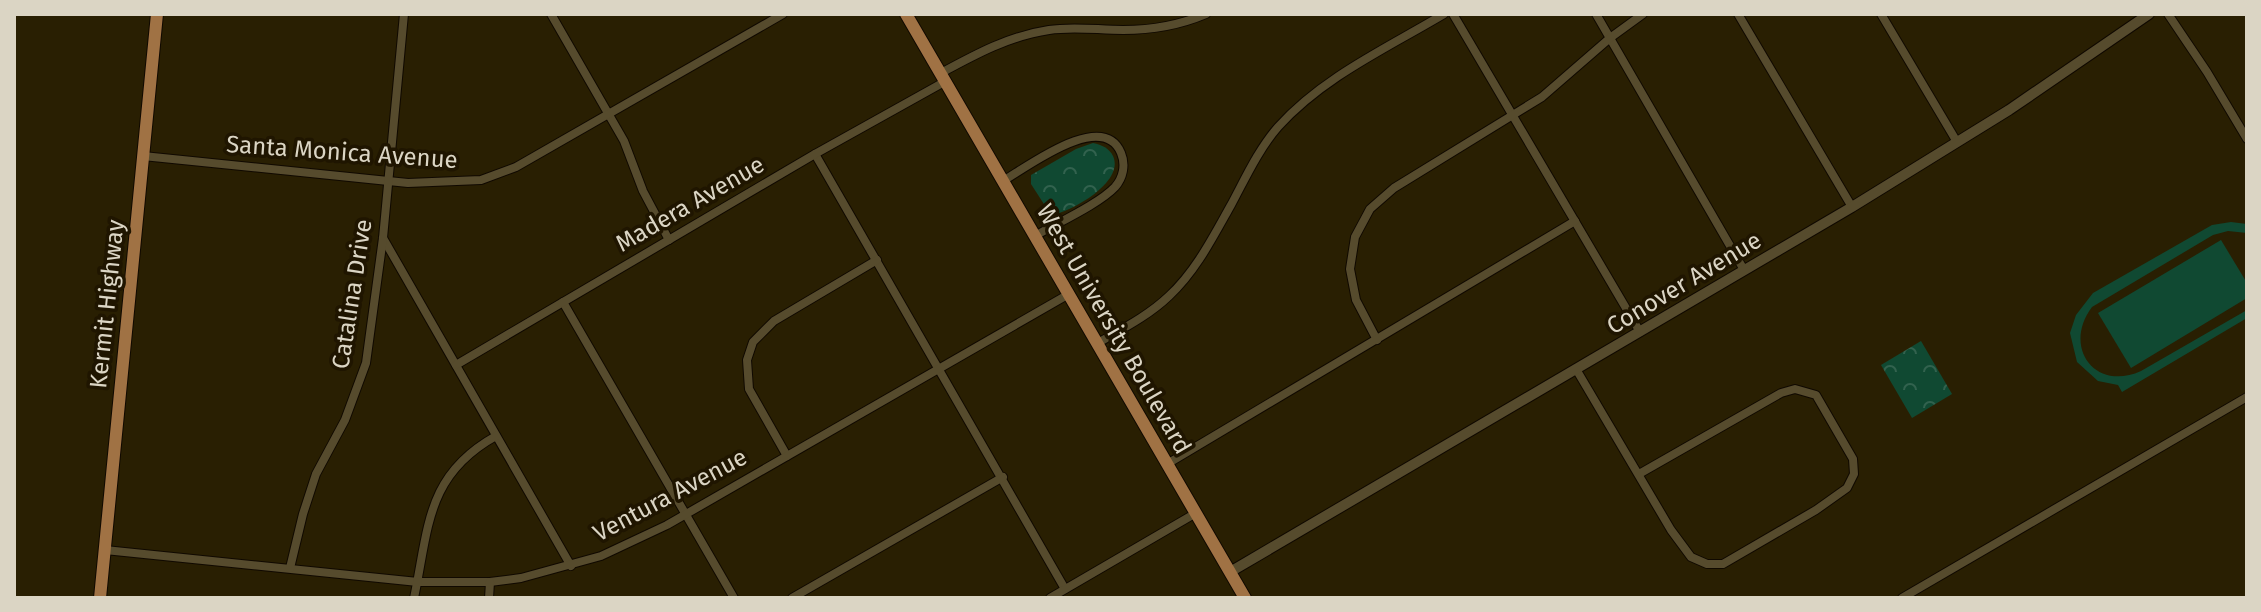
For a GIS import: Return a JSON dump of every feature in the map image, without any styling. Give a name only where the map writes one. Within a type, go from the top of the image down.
[{"type":"main road","name":"Kermit Highway","points":[[100,598],[157,14]]},
{"type":"main road","name":"West University Boulevard","points":[[906,14],[1245,598]]},
{"type":"street","name":"Catalina Drive","points":[[290,568],[316,474],[345,420],[366,363],[383,238],[404,14]]},
{"type":"street","points":[[551,14],[610,114],[655,217],[669,240]]},
{"type":"street","name":"Santa Monica Avenue","points":[[143,156],[408,183],[463,183],[497,176],[783,14]]},
{"type":"street","name":"Madera Avenue","points":[[456,365],[991,47],[1024,35],[1068,28],[1146,29],[1170,26],[1206,14]]},
{"type":"street","points":[[1098,343],[1160,303],[1194,267],[1252,163],[1276,129],[1305,99],[1339,75],[1444,14]]},
{"type":"street","points":[[1453,14],[1640,332]]},
{"type":"street","points":[[1596,14],[1744,270]]},
{"type":"street","points":[[1377,340],[1356,300],[1352,285],[1351,253],[1361,223],[1370,209],[1394,188],[1513,116],[1567,78],[1610,38],[1643,14]]},
{"type":"street","points":[[1738,14],[1852,207]]},
{"type":"street","points":[[1881,14],[1957,142]]},
{"type":"street","name":"Conover Avenue","points":[[1230,572],[1852,207],[2055,81],[2149,14]]},
{"type":"street","points":[[2168,14],[2247,139]]},
{"type":"street","points":[[1003,181],[1082,138],[1102,137],[1119,148],[1123,171],[1113,189],[1035,236]]},
{"type":"street","points":[[815,154],[1065,589]]},
{"type":"street","points":[[1167,464],[1575,221]]},
{"type":"street","points":[[383,238],[571,566]]},
{"type":"street","points":[[787,456],[749,389],[746,370],[749,351],[766,327],[877,260]]},
{"type":"street","name":"Ventura Avenue","points":[[105,550],[418,582],[490,582],[571,566],[601,556],[686,514],[1069,294]]},
{"type":"street","points":[[563,302],[734,598]]},
{"type":"street","points":[[1576,369],[1685,551],[1699,562],[1723,564],[1837,496],[1851,483],[1854,474],[1853,459],[1816,395],[1795,389],[1781,393],[1639,474]]},
{"type":"street","points":[[1902,598],[2247,397]]},
{"type":"street","points":[[414,598],[431,516],[444,481],[469,453],[496,436]]},
{"type":"street","points":[[792,598],[1003,477]]},
{"type":"street","points":[[1050,598],[1196,513]]},
{"type":"street","points":[[489,598],[490,582]]},
{"type":"green space","points":[[1093,143],[1105,147],[1113,156],[1115,166],[1111,176],[1083,202],[1051,215],[1031,184],[1031,175],[1076,149]]},
{"type":"green space","points":[[2231,222],[2247,224],[2247,233],[2228,231],[2213,235],[2092,307],[2084,322],[2082,350],[2097,371],[2124,376],[2141,371],[2247,310],[2247,318],[2122,392],[2118,385],[2098,381],[2077,362],[2070,333],[2076,315],[2093,293],[2212,225]]},
{"type":"green space","points":[[2221,240],[2247,283],[2247,298],[2131,368],[2098,313]]},
{"type":"green space","points":[[1921,341],[1952,394],[1912,418],[1881,365]]}]
